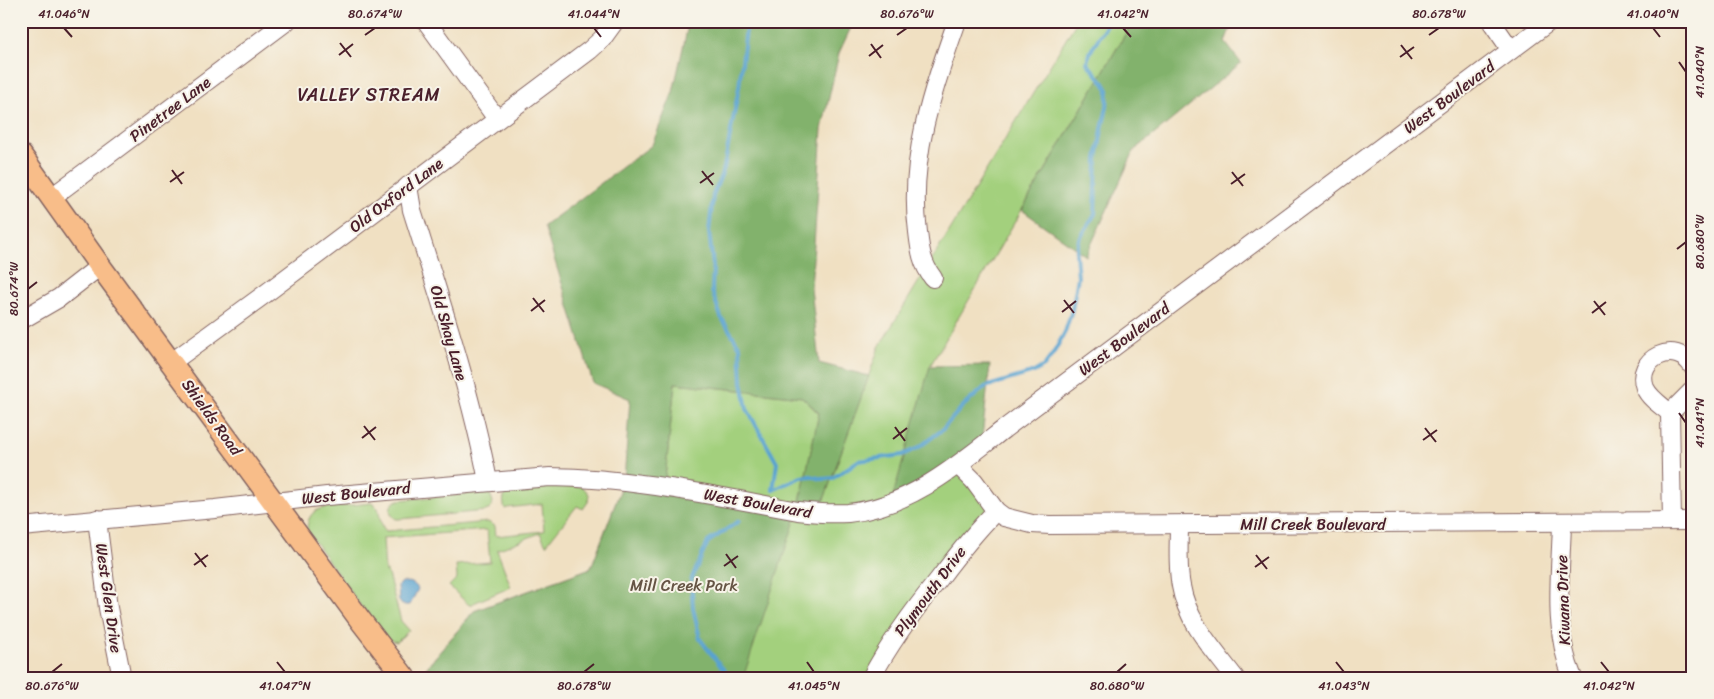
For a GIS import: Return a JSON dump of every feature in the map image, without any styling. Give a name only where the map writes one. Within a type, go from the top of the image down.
[{"type":"main road","name":"Shields Road","points":[[21,155],[100,266],[405,678]]},
{"type":"street","name":"Pinetree Lane","points":[[52,197],[287,21]]},
{"type":"street","points":[[426,21],[497,119]]},
{"type":"street","name":"Old Oxford Lane","points":[[172,362],[590,50],[615,21]]},
{"type":"street","points":[[933,278],[922,260],[919,243],[916,220],[917,168],[926,114],[957,21]]},
{"type":"street","points":[[1491,21],[1512,50]]},
{"type":"street","name":"West Boulevard","points":[[21,526],[215,509],[327,496],[488,481],[550,477],[606,479],[674,488],[798,511],[819,513],[848,513],[891,502],[910,495],[958,465],[1550,21]]},
{"type":"street","name":"Old Shay Lane","points":[[408,186],[412,210],[463,379],[488,481]]},
{"type":"street","points":[[21,320],[59,298],[100,266]]},
{"type":"street","points":[[1670,413],[1651,397],[1646,389],[1644,373],[1647,366],[1660,354],[1669,352],[1683,356],[1693,367]]},
{"type":"street","points":[[1672,521],[1670,413],[1693,390]]},
{"type":"street","points":[[958,465],[974,481],[996,511]]},
{"type":"street","name":"Mill Creek Boulevard","points":[[996,511],[1004,517],[1032,524],[1050,525],[1693,521]]},
{"type":"street","name":"Plymouth Drive","points":[[871,678],[890,645],[919,604],[975,533],[996,511]]},
{"type":"street","name":"West Glen Drive","points":[[97,519],[108,608],[122,678]]},
{"type":"street","name":"Kiwana Drive","points":[[1562,522],[1561,625],[1566,656],[1573,678]]},
{"type":"street","points":[[1179,525],[1179,571],[1185,604],[1198,629],[1235,678]]},
{"type":"green space","name":"Mill Creek Park","points":[[689,21],[854,21],[839,53],[822,129],[811,288],[819,363],[869,376],[819,513],[798,511],[743,678],[418,678],[474,611],[591,568],[624,481],[630,399],[593,383],[544,226],[652,145],[673,92]],"holes":[[[675,383],[802,397],[819,413],[798,511],[664,487]]]},
{"type":"green space","name":"Mill Creek Park","points":[[1077,21],[1133,21],[930,366],[958,465],[996,511],[871,678],[418,678],[474,611],[591,568],[624,481],[664,487],[675,383],[802,397],[819,414],[798,511],[819,513],[879,347]]},
{"type":"green space","points":[[1133,21],[1233,21],[1225,42],[1241,63],[1134,151],[1086,256],[1022,210]]},
{"type":"green space","points":[[990,365],[981,447],[891,503],[930,366]]},
{"type":"green space","points":[[582,486],[589,494],[588,502],[583,509],[577,506],[546,545],[540,533],[497,550],[511,587],[469,605],[449,586],[457,578],[456,565],[490,562],[487,530],[383,538],[385,571],[387,571],[401,621],[409,630],[397,642],[384,639],[307,531],[310,517],[318,510],[329,507],[371,503],[377,508],[383,528],[386,531],[488,522],[495,526],[496,536],[544,531],[542,504],[505,509],[505,494],[512,488]]},
{"type":"green space","points":[[486,492],[490,494],[493,502],[490,509],[486,511],[396,519],[390,511],[393,503],[399,500]]},
{"type":"water","points":[[402,582],[409,582],[418,589],[410,605],[402,605],[399,601],[398,586]]},
{"type":"waterway","points":[[747,21],[739,87],[724,168],[713,195],[709,232],[713,266],[712,291],[721,317],[740,347],[742,382],[747,409],[777,463],[773,490]]},
{"type":"waterway","points":[[773,490],[801,477],[833,478],[858,461],[902,455],[918,448],[942,430],[962,407],[985,387],[1034,372],[1044,366],[1053,354],[1065,332],[1072,310],[1078,277],[1076,254],[1079,240],[1095,214],[1097,159],[1107,107],[1108,90],[1087,63],[1090,52],[1108,21]]},
{"type":"waterway","points":[[730,678],[700,639],[693,608],[691,580],[708,542],[739,521]]},
{"type":"district","name":"VALLEY STREAM","points":[[369,95]]}]
